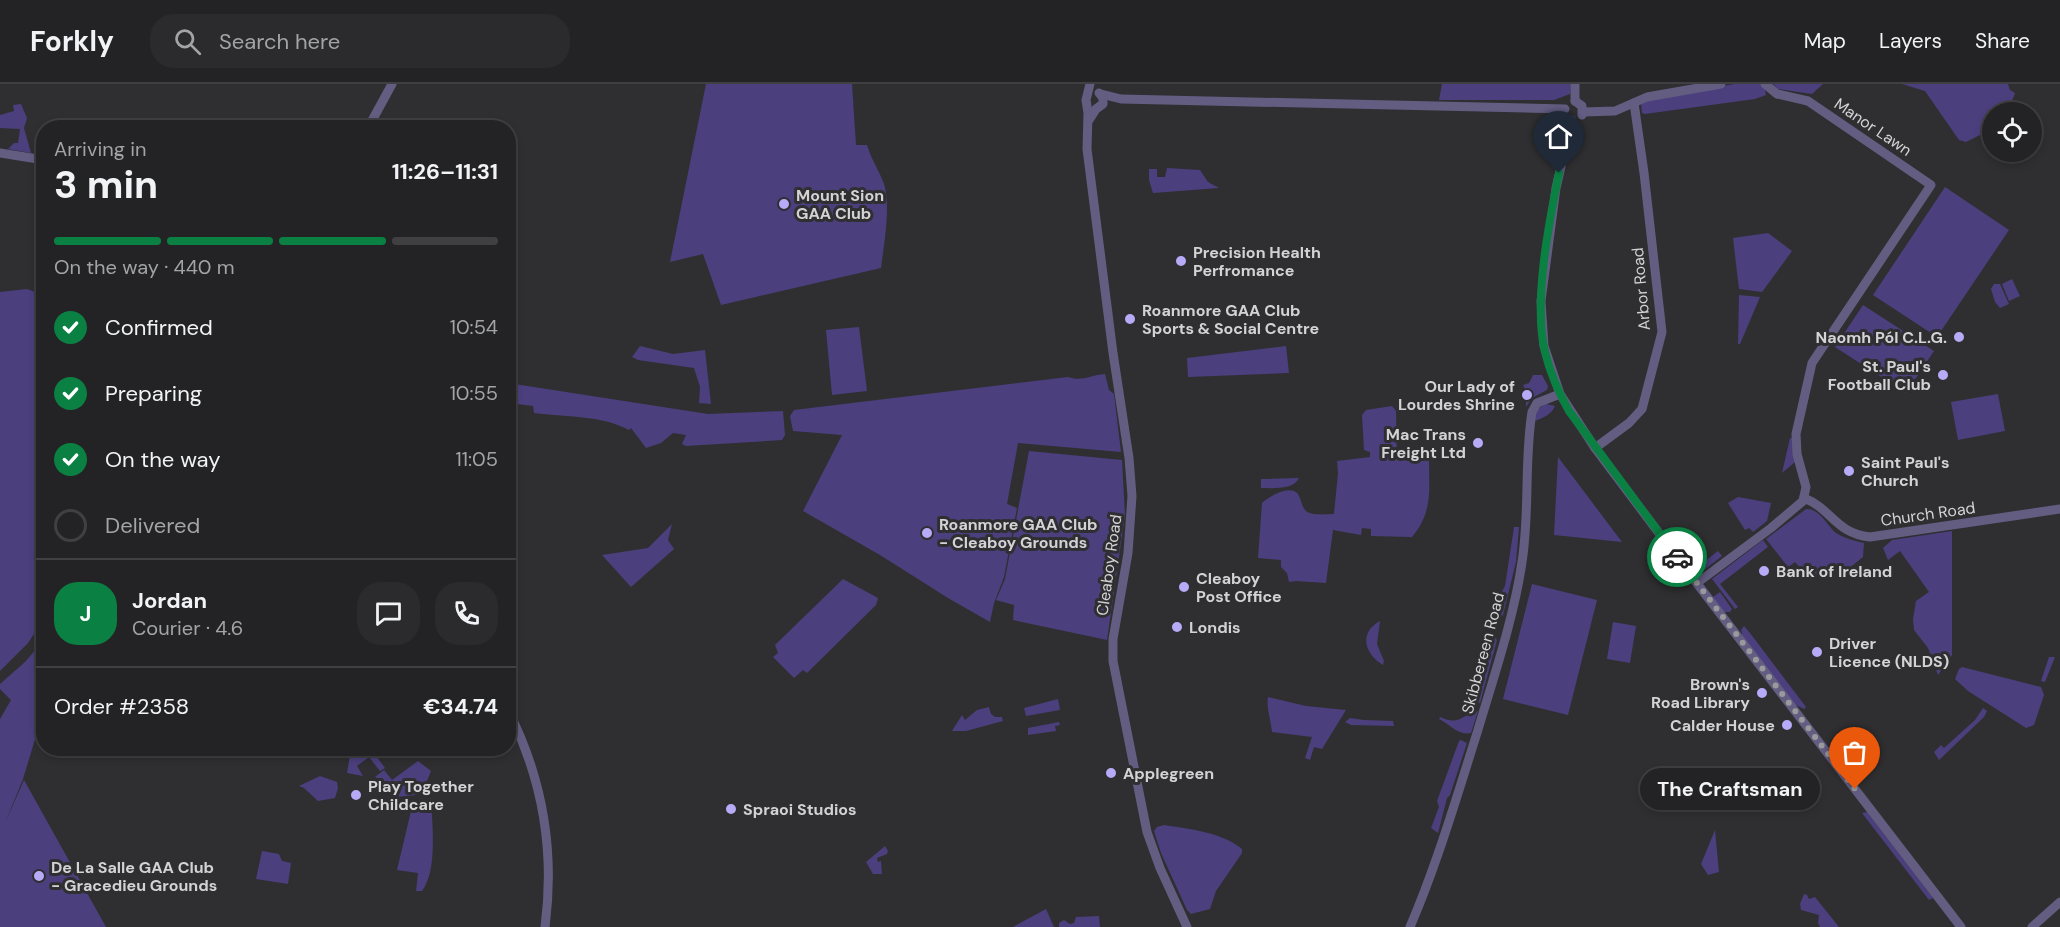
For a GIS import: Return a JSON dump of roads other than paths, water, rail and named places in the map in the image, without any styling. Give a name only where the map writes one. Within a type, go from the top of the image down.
[{"type":"street","points":[[372,120],[392,84]]},
{"type":"street","points":[[1575,84],[1575,101]]},
{"type":"street","points":[[1583,112],[1615,111],[1651,96],[1721,84]]},
{"type":"street","name":"Manor Lawn","points":[[1765,84],[1777,94],[1797,97],[1812,104],[1931,184],[1812,363],[1796,434],[1797,454],[1806,487],[1804,498]]},
{"type":"street","points":[[1095,89],[1121,99]]},
{"type":"street","points":[[1093,104],[1091,93],[1095,89]]},
{"type":"street","points":[[1093,104],[1103,100],[1095,89]]},
{"type":"street","points":[[1093,104],[1121,99],[1565,109]]},
{"type":"street","points":[[1575,101],[1567,104],[1565,109],[1567,117],[1572,120],[1578,119],[1583,112]]},
{"type":"street","points":[[1575,101],[1580,104],[1583,112]]},
{"type":"street","name":"Arbor Road","points":[[1595,448],[1629,423],[1642,409],[1662,332],[1634,103]]},
{"type":"street","name":"Cleaboy Road","points":[[1093,104],[1087,126],[1088,158],[1129,458],[1132,496],[1128,553],[1113,639],[1113,661],[1147,832],[1160,868],[1187,927]]},
{"type":"street","points":[[1572,120],[1556,188],[1542,292],[1541,324],[1544,346],[1560,394],[1595,448],[1961,927]]},
{"type":"street","points":[[0,153],[36,159]]},
{"type":"street","name":"Skibbereen Road","points":[[1410,927],[1449,823],[1491,686],[1516,591],[1525,537],[1533,409],[1539,402],[1560,394]]},
{"type":"street","points":[[1697,583],[1793,511],[1804,498]]},
{"type":"street","name":"Church Road","points":[[1804,498],[1818,506],[1845,530],[1870,537],[2060,509]]},
{"type":"street","points":[[516,729],[530,761],[546,820],[549,880],[545,927]]},
{"type":"street","points":[[2032,927],[2060,902]]},
{"type":"place","name":"Mount Sion GAA Club","points":[[784,204]]},
{"type":"place","name":"Precision Health Perfromance","points":[[1181,261]]},
{"type":"place","name":"Roanmore GAA Club Sports & Social Centre","points":[[1130,319]]},
{"type":"place","name":"Naomh Pól C.L.G.","points":[[1959,337]]},
{"type":"place","name":"St. Paul's Football Club","points":[[1943,375]]},
{"type":"place","name":"Our Lady of Lourdes Shrine","points":[[1527,395]]},
{"type":"place","name":"Mac Trans Freight Ltd","points":[[1478,443]]},
{"type":"place","name":"Saint Paul's Church","points":[[1849,471]]},
{"type":"place","name":"Roanmore GAA Club - Cleaboy Grounds","points":[[927,533]]},
{"type":"place","name":"Bank of Ireland","points":[[1764,571]]},
{"type":"place","name":"Cleaboy Post Office","points":[[1184,587]]},
{"type":"place","name":"Londis","points":[[1177,627]]},
{"type":"place","name":"Driver Licence (NLDS)","points":[[1817,652]]},
{"type":"place","name":"Brown's Road Library","points":[[1762,693]]},
{"type":"place","name":"Calder House","points":[[1787,725]]},
{"type":"place","name":"Applegreen","points":[[1111,773]]},
{"type":"place","name":"The Craftsman","points":[[1855,789]]},
{"type":"place","name":"Play Together Childcare","points":[[356,795]]},
{"type":"place","name":"Spraoi Studios","points":[[731,809]]},
{"type":"place","name":"De La Salle GAA Club - Gracedieu Grounds","points":[[39,876]]}]
